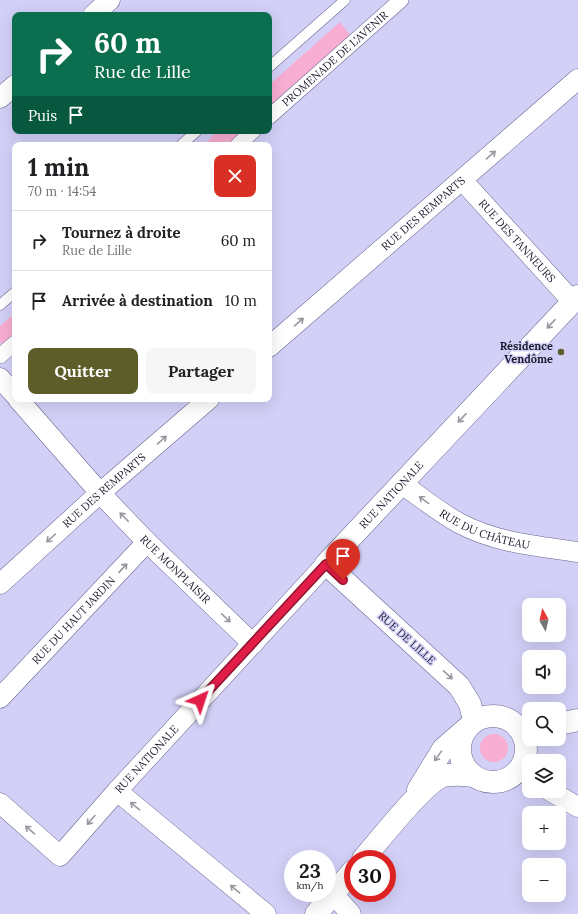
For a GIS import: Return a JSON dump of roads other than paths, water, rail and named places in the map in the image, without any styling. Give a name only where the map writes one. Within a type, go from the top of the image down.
[{"type":"main road","name":"RUE NATIONALE","points":[[326,564],[575,298]]},
{"type":"main road","name":"RUE DE LILLE","points":[[326,564],[459,686],[470,704],[470,725]]},
{"type":"main road","points":[[410,805],[443,749],[470,725],[484,717],[494,715],[509,719],[522,732]]},
{"type":"main road","points":[[566,723],[578,720]]},
{"type":"main road","points":[[470,725],[460,746],[461,758],[466,768],[474,776]]},
{"type":"main road","points":[[371,850],[410,805],[439,778],[449,775],[474,776],[490,782],[502,781],[522,773]]},
{"type":"main road","points":[[336,891],[344,881]]},
{"type":"main road","points":[[316,914],[326,902]]},
{"type":"street","points":[[96,12],[110,0]]},
{"type":"street","name":"PROMENADE DE L'AVENIR","points":[[272,114],[401,0]]},
{"type":"street","name":"RUE DES REMPARTS","points":[[272,344],[578,79]]},
{"type":"street","points":[[0,98],[12,88]]},
{"type":"street","points":[[241,142],[250,134]]},
{"type":"street","name":"RUE DES TANNEURS","points":[[462,180],[575,298]]},
{"type":"street","points":[[0,356],[12,346]]},
{"type":"street","points":[[0,378],[12,392]]},
{"type":"street","name":"RUE MONPLAISIR","points":[[21,402],[100,493],[147,542],[253,644]]},
{"type":"street","name":"RUE DES REMPARTS","points":[[0,584],[100,493],[206,402]]},
{"type":"street","name":"RUE DU CHÂTEAU","points":[[401,483],[459,523],[483,534],[527,545],[578,552]]},
{"type":"street","name":"RUE DU HAUT JARDIN","points":[[0,698],[147,542]]},
{"type":"street","name":"RUE NATIONALE","points":[[0,803],[60,856],[117,791],[326,564]]},
{"type":"street","points":[[117,791],[266,914]]},
{"type":"street","points":[[562,798],[578,807]]},
{"type":"street","points":[[336,897],[351,914]]},
{"type":"lane","points":[[272,64],[345,0]]},
{"type":"lane","points":[[184,142],[194,134]]},
{"type":"lane","points":[[0,305],[12,295]]},
{"type":"place","name":"Résidence Vendôme","points":[[561,352]]}]
